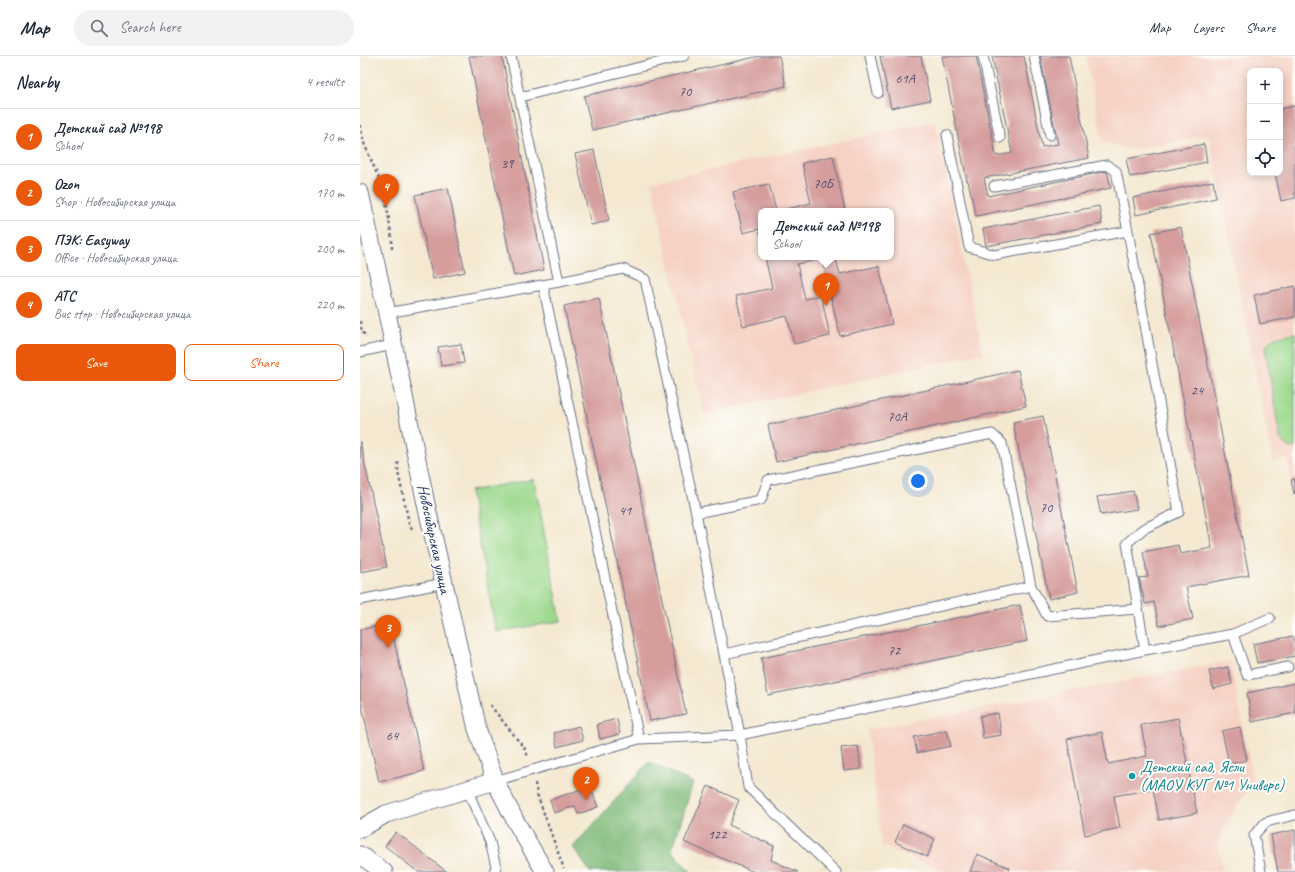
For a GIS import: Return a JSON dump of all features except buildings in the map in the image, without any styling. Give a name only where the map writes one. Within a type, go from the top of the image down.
[{"type":"street","points":[[360,196],[387,313]]},
{"type":"street","name":"Новосибирская улица","points":[[393,345],[477,729],[495,781],[516,822],[545,872]]},
{"type":"street","points":[[360,830],[386,814],[495,781]]},
{"type":"street","points":[[360,855],[384,872]]},
{"type":"lane","points":[[511,56],[559,282]]},
{"type":"lane","points":[[520,97],[684,56]]},
{"type":"lane","points":[[870,56],[878,93]]},
{"type":"lane","points":[[983,56],[1000,138]]},
{"type":"lane","points":[[1034,56],[1050,134]]},
{"type":"lane","points":[[947,135],[969,247],[995,255],[1128,231]]},
{"type":"lane","points":[[994,186],[1107,165],[1116,171],[1179,512],[1143,529],[1127,543],[1145,650]]},
{"type":"lane","points":[[360,352],[393,345],[387,313],[623,269],[645,279],[696,513],[740,734],[748,787],[836,872]]},
{"type":"lane","points":[[543,285],[639,739]]},
{"type":"lane","points":[[696,513],[761,500],[768,480],[992,434],[1002,443],[1031,586],[1047,616],[1138,609]]},
{"type":"lane","points":[[360,600],[444,583]]},
{"type":"lane","points":[[724,654],[1031,586]]},
{"type":"lane","points":[[495,781],[639,739],[740,734],[1145,650],[1233,634],[1270,618]]},
{"type":"lane","points":[[1233,634],[1247,675],[1288,667]]},
{"type":"lane","points":[[467,789],[490,842],[496,867],[494,872]]},
{"type":"lane","points":[[1261,872],[1254,835],[1266,822],[1295,815]]},
{"type":"path","points":[[486,699],[526,749],[533,770],[537,794],[564,869]]},
{"type":"shaded area","points":[[1086,56],[1295,56],[1295,479],[1291,480],[1287,459],[1273,462],[1209,135],[1129,149],[1103,143]]},
{"type":"shaded area","points":[[935,121],[983,353],[704,414],[668,259],[652,182]]},
{"type":"shaded area","points":[[1230,661],[1253,779],[1218,839],[1223,870],[1211,872],[946,872],[882,846],[867,730]]},
{"type":"green space","points":[[1295,333],[1295,448],[1286,445],[1282,442],[1280,437],[1266,353],[1269,343],[1275,337]]},
{"type":"green space","points":[[534,479],[561,621],[496,632],[470,491]]},
{"type":"green space","points":[[649,762],[693,783],[672,851],[691,872],[590,872],[573,847]]},
{"type":"place","name":"АТС","points":[[386,207]]},
{"type":"place","name":"Детский сад №198","points":[[826,306]]},
{"type":"place","name":"ПЭК: Easyway","points":[[388,648]]},
{"type":"place","name":"Детский сад, Ясли (МАОУ КУГ №1 Универс)","points":[[1132,776]]},
{"type":"place","name":"Ozon","points":[[586,800]]}]
